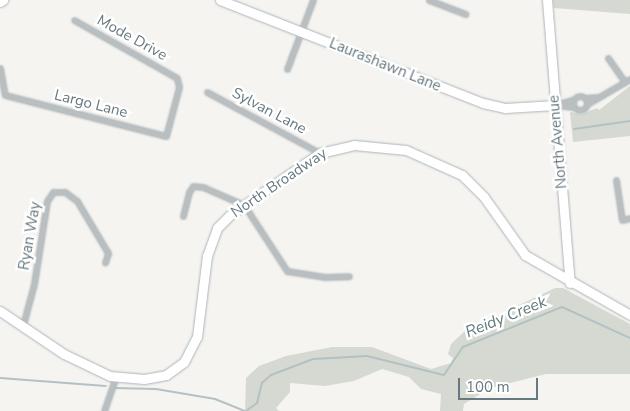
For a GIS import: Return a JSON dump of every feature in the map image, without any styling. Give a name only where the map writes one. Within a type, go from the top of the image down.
[{"type":"street","name":"Laurashawn Lane","points":[[220,0],[483,103],[505,108],[555,105]]},
{"type":"street","points":[[287,69],[313,0]]},
{"type":"street","points":[[429,0],[465,14]]},
{"type":"street","name":"North Avenue","points":[[547,0],[570,283]]},
{"type":"street","name":"Mode Drive","points":[[74,20],[177,78],[179,87],[168,133]]},
{"type":"street","points":[[555,105],[574,107],[580,110],[586,101],[599,97],[628,81],[608,58]]},
{"type":"street","name":"Largo Lane","points":[[0,68],[5,95],[166,136],[168,133]]},
{"type":"street","name":"Sylvan Lane","points":[[207,92],[320,153]]},
{"type":"street","points":[[555,105],[573,100],[578,96],[586,101]]},
{"type":"street","points":[[573,100],[574,107]]},
{"type":"street","name":"North Broadway","points":[[0,311],[77,362],[116,377],[144,380],[166,375],[176,370],[190,354],[197,337],[211,241],[223,221],[320,153],[341,146],[380,146],[406,150],[445,165],[473,185],[525,255],[570,283],[630,315]]},
{"type":"street","points":[[616,180],[622,220],[630,218]]},
{"type":"street","points":[[183,216],[193,186],[244,205],[287,271],[324,277],[349,276]]},
{"type":"street","name":"Ryan Way","points":[[22,325],[36,275],[47,201],[53,192],[65,192],[77,201],[108,254],[105,263]]},
{"type":"street","points":[[104,411],[116,377]]},
{"type":"shaded area","points":[[553,0],[630,0],[630,14],[554,8]]},
{"type":"shaded area","points":[[630,86],[630,136],[573,142],[570,112],[582,114],[597,108],[599,110]]},
{"type":"shaded area","points":[[555,288],[563,288],[630,324],[630,374],[546,374],[490,388],[464,404],[463,411],[440,411],[441,394],[421,389],[409,377],[382,369],[354,381],[325,386],[290,383],[290,392],[276,408],[279,411],[245,411],[246,378],[259,366],[286,356],[332,347],[372,347],[431,369],[451,363],[453,358],[448,354],[451,344],[466,330]]},
{"type":"waterway","points":[[574,129],[630,121]]},
{"type":"waterway","name":"Reidy Creek","points":[[246,411],[257,403],[262,383],[271,375],[313,359],[367,356],[444,375],[463,347],[562,307],[630,338]]},
{"type":"waterway","name":"Reidy Creek","points":[[0,378],[106,386]]},
{"type":"waterway","name":"Reidy Creek","points":[[114,388],[156,389],[215,399],[245,411]]}]
